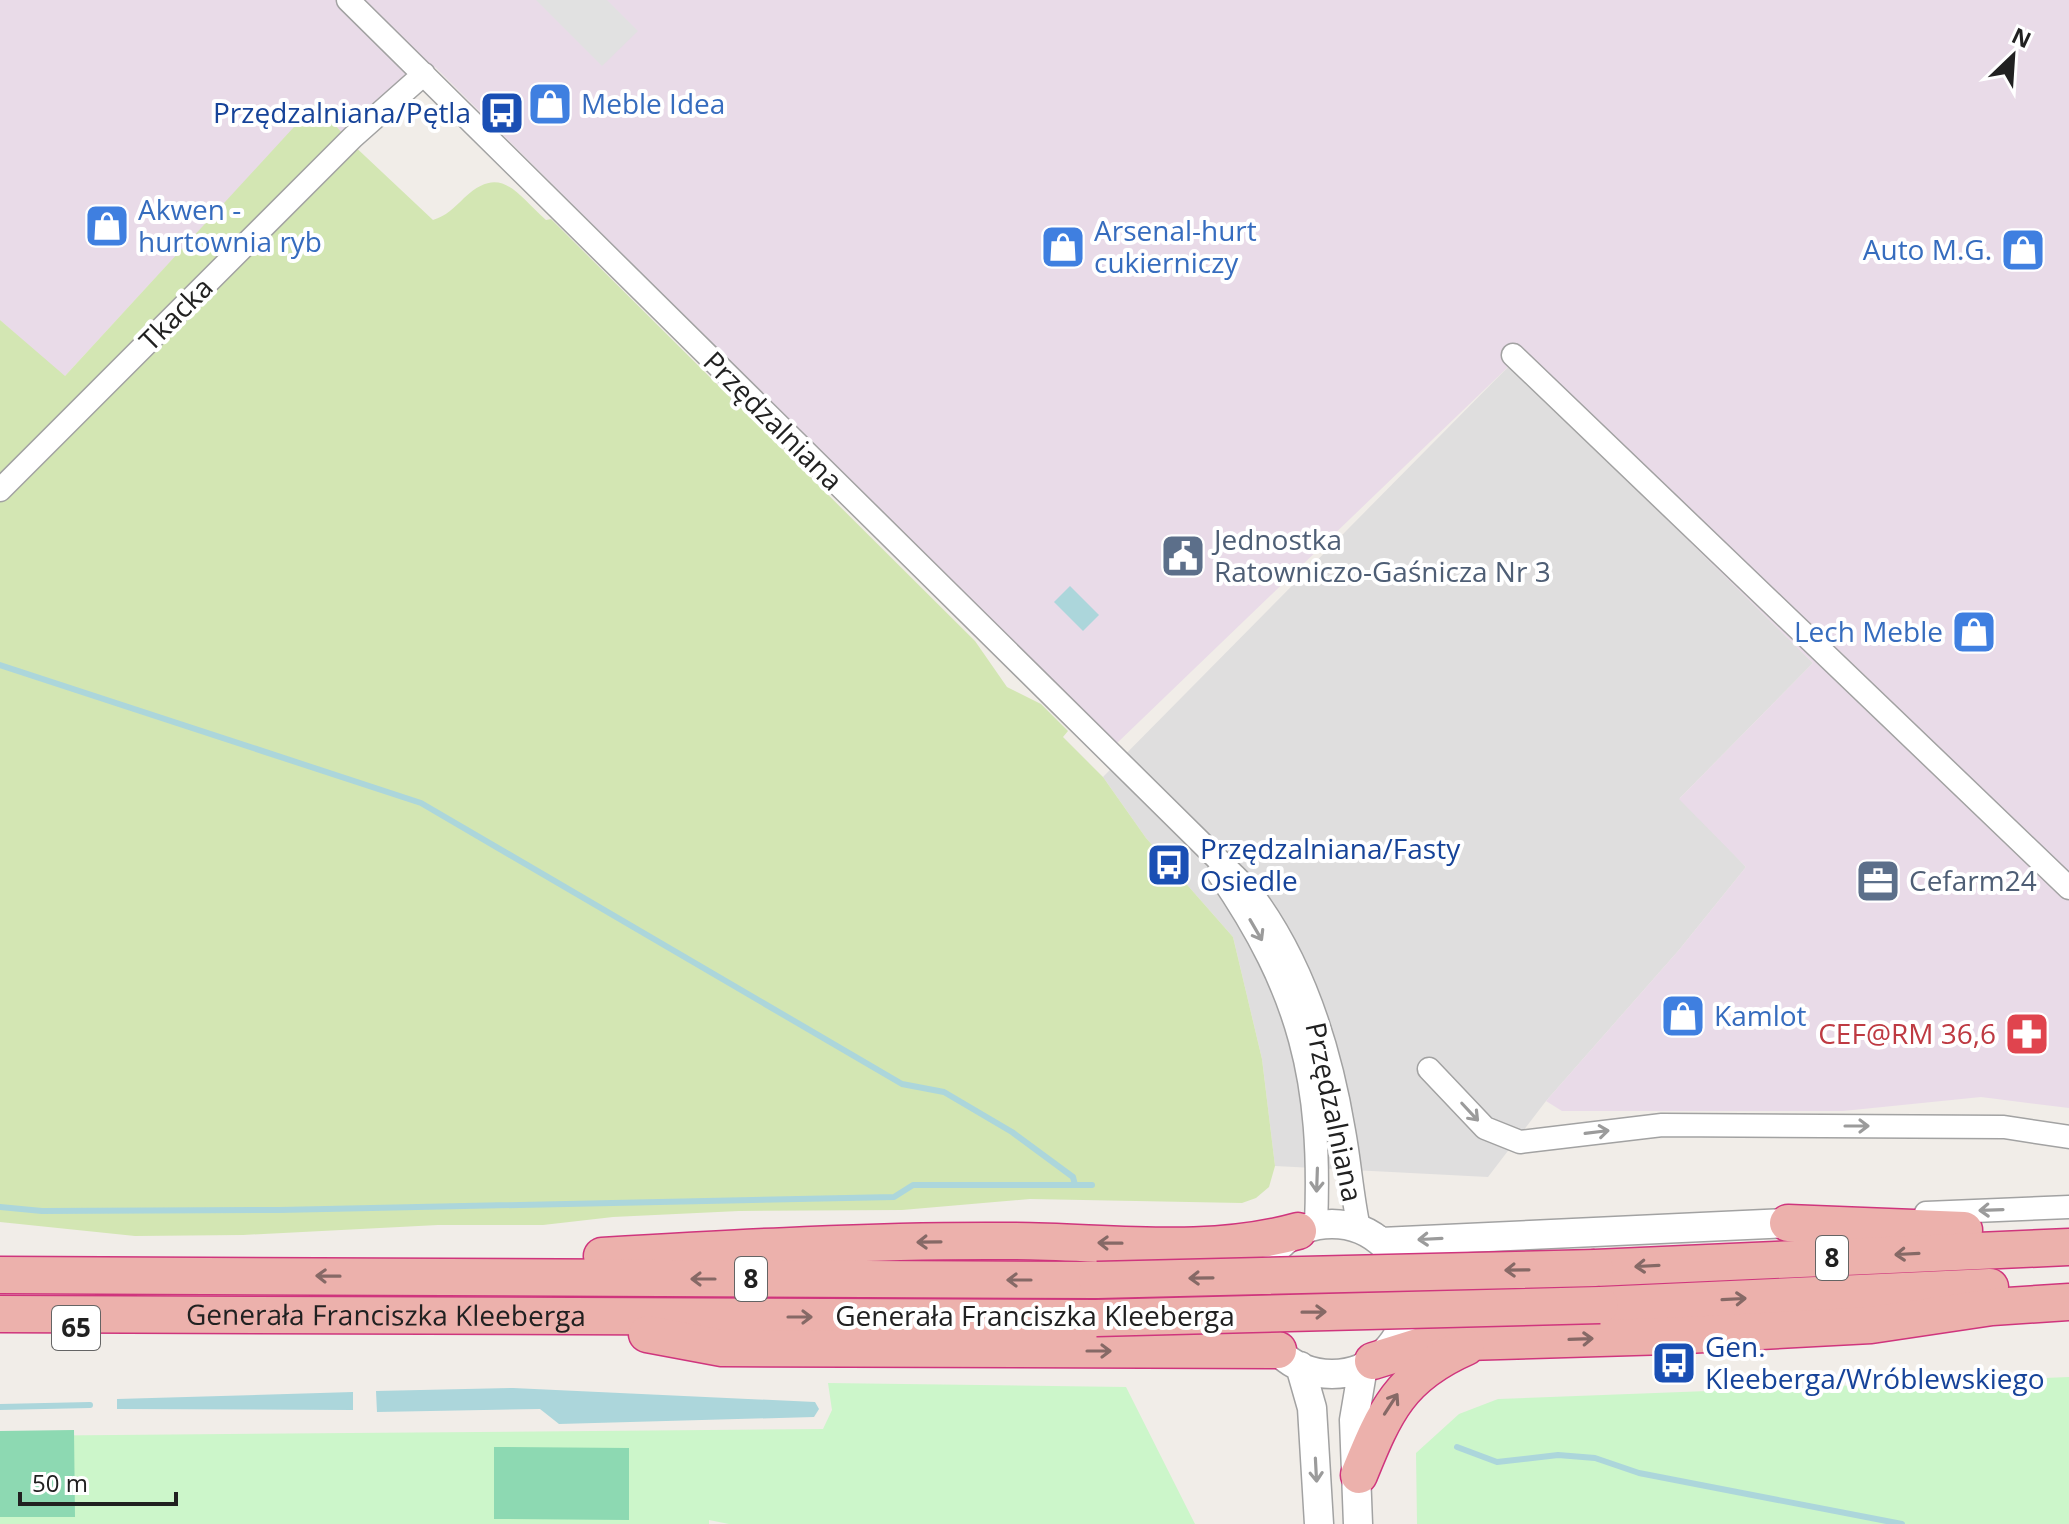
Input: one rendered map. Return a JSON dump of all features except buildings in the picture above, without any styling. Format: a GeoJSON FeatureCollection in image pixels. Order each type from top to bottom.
{"type":"FeatureCollection","features":[{"type":"Feature","properties":{"kind":"highway"},"geometry":{"type":"LineString","coordinates":[[1788,1223],[2069,1237]]}},
{"type":"Feature","properties":{"kind":"highway"},"geometry":{"type":"LineString","coordinates":[[406,1277],[495,1262],[722,1247],[1007,1241],[1225,1245],[1266,1240],[1307,1228]]}},
{"type":"Feature","properties":{"kind":"highway","name":"Generała Franciszka Kleeberga"},"geometry":{"type":"LineString","coordinates":[[0,1275],[1097,1280],[1595,1268],[2069,1247]]}},
{"type":"Feature","properties":{"kind":"highway","name":"65"},"geometry":{"type":"LineString","coordinates":[[0,1260],[101,1276]]}},
{"type":"Feature","properties":{"kind":"highway","name":"Generała Franciszka Kleeberga"},"geometry":{"type":"LineString","coordinates":[[0,1314],[1096,1318],[1600,1305],[2069,1283]]}},
{"type":"Feature","properties":{"kind":"highway"},"geometry":{"type":"LineString","coordinates":[[1368,1364],[1415,1345],[1871,1325],[1992,1307],[2069,1302]]}},
{"type":"Feature","properties":{"kind":"highway","name":"65"},"geometry":{"type":"LineString","coordinates":[[0,1335],[73,1328],[151,1314]]}},
{"type":"Feature","properties":{"kind":"highway"},"geometry":{"type":"LineString","coordinates":[[554,1317],[722,1348],[1289,1358]]}},
{"type":"Feature","properties":{"kind":"highway"},"geometry":{"type":"LineString","coordinates":[[1359,1475],[1378,1425],[1409,1381],[1437,1360],[1475,1343]]}},
{"type":"Feature","properties":{"kind":"street","name":"Przędzalniana"},"geometry":{"type":"LineString","coordinates":[[348,0],[1197,842],[1228,868],[1267,913],[1310,999],[1344,1131],[1349,1184],[1370,1235]]}},
{"type":"Feature","properties":{"kind":"street","name":"Tkacka"},"geometry":{"type":"LineString","coordinates":[[0,490],[353,137],[424,74]]}},
{"type":"Feature","properties":{"kind":"street"},"geometry":{"type":"LineString","coordinates":[[1513,355],[2069,888]]}},
{"type":"Feature","properties":{"kind":"street","name":"Przędzalniana"},"geometry":{"type":"LineString","coordinates":[[1197,842],[1253,923],[1281,979],[1293,1014],[1319,1144],[1307,1228]]}},
{"type":"Feature","properties":{"kind":"street"},"geometry":{"type":"LineString","coordinates":[[1429,1069],[1485,1128],[1520,1142],[1662,1125],[2004,1127],[2069,1137]]}},
{"type":"Feature","properties":{"kind":"street"},"geometry":{"type":"LineString","coordinates":[[1319,1524],[1312,1408],[1289,1358],[1266,1334],[1257,1296],[1269,1258],[1307,1228],[1338,1224],[1370,1235],[1788,1223],[2069,1207]]}},
{"type":"Feature","properties":{"kind":"street"},"geometry":{"type":"LineString","coordinates":[[1289,1358],[1338,1373],[1368,1364],[1399,1332],[1406,1304],[1403,1275],[1370,1235]]}},
{"type":"Feature","properties":{"kind":"street"},"geometry":{"type":"LineString","coordinates":[[1358,1524],[1359,1475],[1354,1420],[1368,1364]]}},
{"type":"Feature","properties":{"kind":"shaded area"},"geometry":{"type":"Polygon","coordinates":[[[0,0],[2069,0],[2069,1108],[1981,1097],[1843,1111],[1562,1111],[1546,1101],[1679,950],[1746,867],[1679,799],[1813,663],[1510,365],[1114,746],[435,67],[350,142],[316,104],[64,377],[0,320],[0,0]]]}},
{"type":"Feature","properties":{"kind":"shaded area"},"geometry":{"type":"Polygon","coordinates":[[[536,0],[607,0],[638,31],[602,66],[536,0]]]}},
{"type":"Feature","properties":{"kind":"shaded area"},"geometry":{"type":"Polygon","coordinates":[[[1510,365],[1813,663],[1680,798],[1746,867],[1679,950],[1546,1101],[1488,1177],[1275,1166],[1262,1059],[1233,937],[1146,838],[1103,777],[1510,365]]]}},
{"type":"Feature","properties":{"kind":"green space"},"geometry":{"type":"Polygon","coordinates":[[[316,103],[349,141],[433,220],[450,211],[477,188],[498,182],[517,192],[546,220],[551,219],[975,641],[1007,687],[1041,704],[1068,731],[1063,737],[1103,777],[1146,838],[1233,937],[1262,1059],[1275,1166],[1269,1187],[1256,1198],[1242,1203],[1030,1199],[902,1210],[739,1211],[613,1217],[543,1225],[438,1225],[243,1235],[135,1236],[0,1222],[0,320],[65,376],[316,103]]]}},
{"type":"Feature","properties":{"kind":"green space"},"geometry":{"type":"Polygon","coordinates":[[[2069,1377],[2069,1524],[1417,1524],[1416,1453],[1459,1414],[1498,1399],[2069,1377]]]}},
{"type":"Feature","properties":{"kind":"green space"},"geometry":{"type":"Polygon","coordinates":[[[828,1383],[1126,1387],[1195,1524],[729,1524],[709,1520],[709,1524],[0,1524],[0,1436],[823,1429],[832,1410],[828,1383]]]}},
{"type":"Feature","properties":{"kind":"green space"},"geometry":{"type":"Polygon","coordinates":[[[74,1430],[75,1517],[0,1517],[0,1431],[74,1430]]]}},
{"type":"Feature","properties":{"kind":"green space"},"geometry":{"type":"Polygon","coordinates":[[[494,1447],[629,1448],[629,1520],[494,1519],[494,1447]]]}},
{"type":"Feature","properties":{"kind":"water"},"geometry":{"type":"Polygon","coordinates":[[[1070,586],[1099,615],[1083,631],[1054,602],[1070,586]]]}},
{"type":"Feature","properties":{"kind":"water"},"geometry":{"type":"Polygon","coordinates":[[[513,1388],[815,1402],[819,1409],[814,1417],[559,1424],[540,1409],[377,1412],[376,1391],[513,1388]]]}},
{"type":"Feature","properties":{"kind":"water"},"geometry":{"type":"Polygon","coordinates":[[[353,1392],[353,1410],[117,1409],[117,1399],[353,1392]]]}},
{"type":"Feature","properties":{"kind":"waterway"},"geometry":{"type":"LineString","coordinates":[[0,665],[421,803],[902,1084],[944,1092],[1012,1132],[1073,1177],[1075,1185]]}},
{"type":"Feature","properties":{"kind":"waterway"},"geometry":{"type":"LineString","coordinates":[[0,1207],[42,1211],[279,1210],[894,1197],[913,1185],[1092,1185]]}},
{"type":"Feature","properties":{"kind":"waterway"},"geometry":{"type":"LineString","coordinates":[[0,1407],[90,1405]]}},
{"type":"Feature","properties":{"kind":"waterway"},"geometry":{"type":"LineString","coordinates":[[1457,1447],[1497,1462],[1558,1455],[1595,1458],[1639,1473],[1902,1524]]}},
{"type":"Feature","properties":{"kind":"place","name":"Meble Idea"},"geometry":{"type":"Point","coordinates":[550,104]}},
{"type":"Feature","properties":{"kind":"place","name":"Przędzalniana/Pętla"},"geometry":{"type":"Point","coordinates":[502,113]}},
{"type":"Feature","properties":{"kind":"place","name":"Akwen - hurtownia ryb"},"geometry":{"type":"Point","coordinates":[107,226]}},
{"type":"Feature","properties":{"kind":"place","name":"Arsenal-hurt cukierniczy"},"geometry":{"type":"Point","coordinates":[1063,247]}},
{"type":"Feature","properties":{"kind":"place","name":"Auto M.G."},"geometry":{"type":"Point","coordinates":[2023,250]}},
{"type":"Feature","properties":{"kind":"place","name":"Jednostka Ratowniczo-Gaśnicza Nr 3"},"geometry":{"type":"Point","coordinates":[1183,556]}},
{"type":"Feature","properties":{"kind":"place","name":"Lech Meble"},"geometry":{"type":"Point","coordinates":[1974,632]}},
{"type":"Feature","properties":{"kind":"place","name":"Przędzalniana/Fasty Osiedle"},"geometry":{"type":"Point","coordinates":[1169,865]}},
{"type":"Feature","properties":{"kind":"place","name":"Cefarm24"},"geometry":{"type":"Point","coordinates":[1878,881]}},
{"type":"Feature","properties":{"kind":"place","name":"Kamlot"},"geometry":{"type":"Point","coordinates":[1683,1016]}},
{"type":"Feature","properties":{"kind":"place","name":"CEF@RM 36,6"},"geometry":{"type":"Point","coordinates":[2027,1034]}},
{"type":"Feature","properties":{"kind":"place","name":"Gen. Kleeberga/Wróblewskiego"},"geometry":{"type":"Point","coordinates":[1674,1363]}}]}
